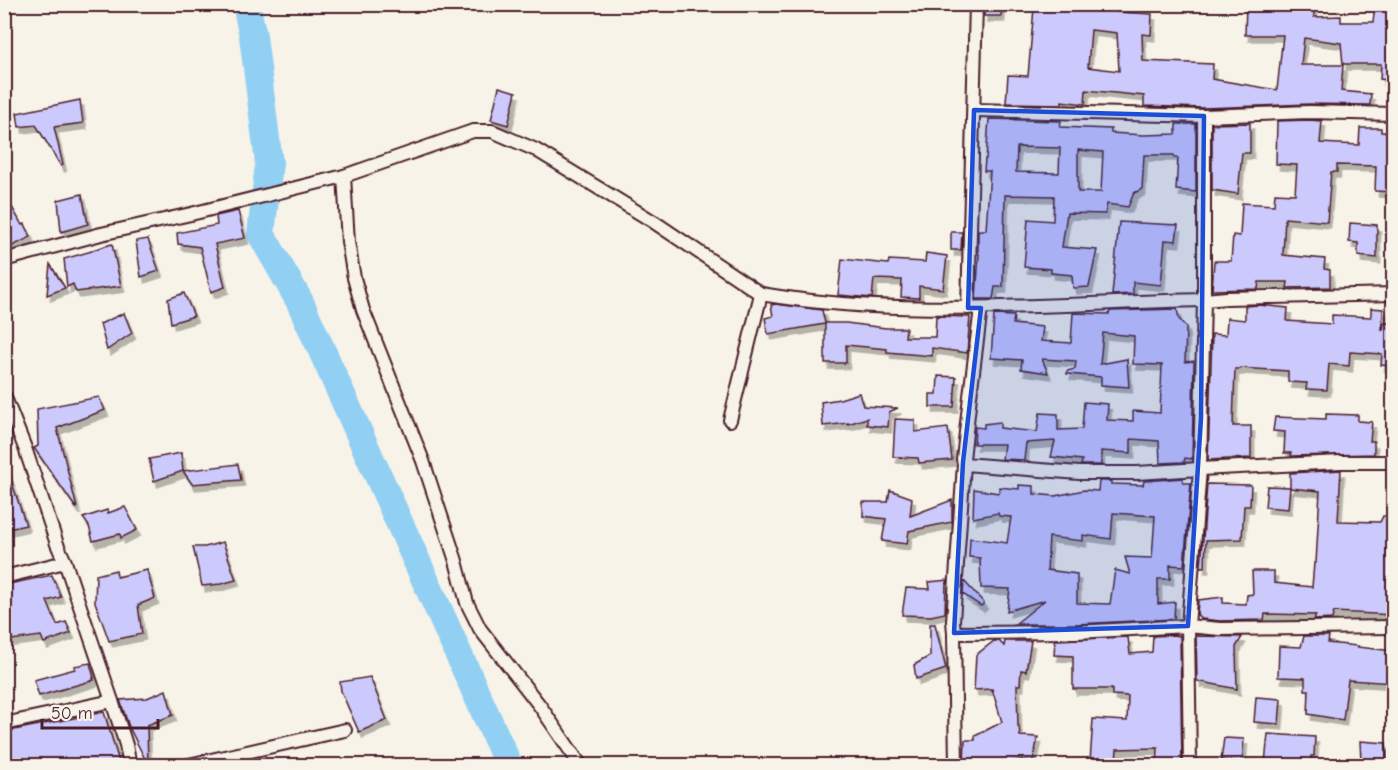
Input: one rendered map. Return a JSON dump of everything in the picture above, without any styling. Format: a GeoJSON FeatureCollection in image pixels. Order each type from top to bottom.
{"type":"FeatureCollection","features":[{"type":"Feature","properties":{"kind":"street"},"geometry":{"type":"LineString","coordinates":[[968,308],[976,4]]}},
{"type":"Feature","properties":{"kind":"street"},"geometry":{"type":"LineString","coordinates":[[974,110],[1204,116],[1310,112],[1394,114]]}},
{"type":"Feature","properties":{"kind":"street"},"geometry":{"type":"LineString","coordinates":[[1190,765],[1188,626],[1200,469],[1204,300],[1204,116]]}},
{"type":"Feature","properties":{"kind":"street"},"geometry":{"type":"LineString","coordinates":[[5,260],[101,234],[344,176],[473,131],[492,131],[536,150],[654,222],[761,294],[778,298],[865,306],[981,308],[1394,294]]}},
{"type":"Feature","properties":{"kind":"street"},"geometry":{"type":"LineString","coordinates":[[344,176],[348,242],[354,278],[363,310],[423,461],[456,561],[467,603],[480,629],[540,706],[581,765]]}},
{"type":"Feature","properties":{"kind":"street"},"geometry":{"type":"LineString","coordinates":[[730,420],[761,294]]}},
{"type":"Feature","properties":{"kind":"street"},"geometry":{"type":"LineString","coordinates":[[956,765],[953,621],[963,459],[981,308]]}},
{"type":"Feature","properties":{"kind":"street"},"geometry":{"type":"LineString","coordinates":[[4,395],[10,427],[65,562],[112,701],[130,765]]}},
{"type":"Feature","properties":{"kind":"street"},"geometry":{"type":"LineString","coordinates":[[964,464],[1079,472],[1137,472],[1341,462],[1394,462]]}},
{"type":"Feature","properties":{"kind":"street"},"geometry":{"type":"LineString","coordinates":[[4,577],[65,562]]}},
{"type":"Feature","properties":{"kind":"street"},"geometry":{"type":"LineString","coordinates":[[954,633],[1076,632],[1115,628],[1188,626],[1220,629],[1394,627]]}},
{"type":"Feature","properties":{"kind":"street"},"geometry":{"type":"LineString","coordinates":[[4,724],[112,701]]}},
{"type":"Feature","properties":{"kind":"street"},"geometry":{"type":"LineString","coordinates":[[184,765],[345,730]]}},
{"type":"Feature","properties":{"kind":"highlighted area"},"geometry":{"type":"Polygon","coordinates":[[[974,110],[1204,116],[1201,418],[1188,626],[954,633],[963,462],[981,308],[968,308],[974,110]]]}},
{"type":"Feature","properties":{"kind":"building"},"geometry":{"type":"Polygon","coordinates":[[[984,4],[1002,4],[1001,16],[984,16],[984,4]]]}},
{"type":"Feature","properties":{"kind":"building"},"geometry":{"type":"Polygon","coordinates":[[[1064,4],[1118,4],[1117,12],[1152,14],[1151,35],[1142,34],[1143,61],[1213,64],[1212,79],[1277,90],[1283,35],[1245,35],[1246,4],[1314,4],[1314,17],[1341,16],[1341,22],[1373,22],[1375,4],[1394,4],[1394,81],[1380,79],[1381,64],[1343,64],[1341,43],[1304,38],[1301,65],[1343,65],[1341,91],[1371,94],[1370,105],[1309,104],[1204,108],[1144,106],[1144,96],[1086,90],[1085,104],[1062,101],[1062,104],[1006,103],[1008,75],[1028,76],[1034,8],[1064,9],[1064,4]],[[1091,30],[1088,67],[1119,71],[1117,33],[1091,30]]]}},
{"type":"Feature","properties":{"kind":"building"},"geometry":{"type":"Polygon","coordinates":[[[499,87],[516,92],[508,125],[491,120],[499,87]]]}},
{"type":"Feature","properties":{"kind":"building"},"geometry":{"type":"Polygon","coordinates":[[[80,100],[83,123],[54,127],[63,165],[61,166],[36,125],[19,127],[17,113],[80,100]]]}},
{"type":"Feature","properties":{"kind":"building"},"geometry":{"type":"Polygon","coordinates":[[[989,119],[1061,121],[1060,127],[1111,129],[1111,133],[1144,135],[1176,134],[1176,124],[1196,124],[1196,192],[1176,190],[1178,158],[1174,158],[1174,155],[1144,155],[1142,189],[1134,193],[1128,207],[1107,204],[1105,214],[1067,213],[1062,247],[1097,250],[1089,287],[1073,288],[1072,275],[1051,273],[1051,269],[1024,267],[1028,219],[1053,221],[1054,196],[1005,195],[1003,287],[995,287],[993,299],[976,299],[978,233],[979,230],[986,230],[990,171],[984,171],[989,119]],[[1017,147],[1016,172],[1059,173],[1060,148],[1017,147]],[[1078,150],[1078,192],[1101,192],[1103,152],[1078,150]]]}},
{"type":"Feature","properties":{"kind":"building"},"geometry":{"type":"Polygon","coordinates":[[[1277,121],[1322,121],[1320,143],[1359,145],[1360,128],[1381,128],[1381,132],[1394,132],[1394,192],[1375,191],[1376,166],[1337,165],[1337,172],[1331,172],[1327,222],[1285,218],[1283,255],[1325,259],[1324,269],[1330,270],[1330,287],[1287,288],[1288,282],[1259,282],[1258,289],[1212,290],[1214,261],[1231,261],[1233,235],[1240,236],[1242,203],[1274,205],[1275,193],[1295,194],[1297,165],[1276,164],[1277,121]]]}},
{"type":"Feature","properties":{"kind":"building"},"geometry":{"type":"Polygon","coordinates":[[[1250,123],[1250,153],[1242,153],[1238,194],[1212,190],[1212,124],[1250,123]]]}},
{"type":"Feature","properties":{"kind":"building"},"geometry":{"type":"Polygon","coordinates":[[[4,193],[31,237],[4,250],[4,193]]]}},
{"type":"Feature","properties":{"kind":"building"},"geometry":{"type":"Polygon","coordinates":[[[82,194],[88,224],[61,232],[58,200],[82,194]]]}},
{"type":"Feature","properties":{"kind":"building"},"geometry":{"type":"Polygon","coordinates":[[[238,211],[245,238],[215,244],[225,287],[211,292],[200,247],[178,244],[177,233],[217,225],[216,216],[238,211]]]}},
{"type":"Feature","properties":{"kind":"building"},"geometry":{"type":"Polygon","coordinates":[[[1119,222],[1178,225],[1176,241],[1165,240],[1161,285],[1133,282],[1133,294],[1112,295],[1119,222]]]}},
{"type":"Feature","properties":{"kind":"building"},"geometry":{"type":"Polygon","coordinates":[[[1350,223],[1377,225],[1377,258],[1358,256],[1358,243],[1349,242],[1350,223]]]}},
{"type":"Feature","properties":{"kind":"building"},"geometry":{"type":"Polygon","coordinates":[[[951,232],[962,232],[961,250],[951,250],[951,232]]]}},
{"type":"Feature","properties":{"kind":"building"},"geometry":{"type":"Polygon","coordinates":[[[148,239],[159,271],[141,277],[136,241],[148,239]]]}},
{"type":"Feature","properties":{"kind":"building"},"geometry":{"type":"Polygon","coordinates":[[[112,244],[121,286],[76,292],[73,284],[67,287],[64,259],[112,244]]]}},
{"type":"Feature","properties":{"kind":"building"},"geometry":{"type":"Polygon","coordinates":[[[926,253],[947,256],[943,289],[919,286],[919,298],[901,297],[902,280],[874,279],[872,298],[838,295],[842,259],[888,264],[889,260],[925,262],[926,253]]]}},
{"type":"Feature","properties":{"kind":"building"},"geometry":{"type":"Polygon","coordinates":[[[50,264],[65,288],[47,295],[50,264]]]}},
{"type":"Feature","properties":{"kind":"building"},"geometry":{"type":"Polygon","coordinates":[[[184,293],[194,316],[171,323],[168,299],[184,293]]]}},
{"type":"Feature","properties":{"kind":"building"},"geometry":{"type":"Polygon","coordinates":[[[771,305],[822,310],[825,323],[906,328],[905,337],[935,337],[936,316],[970,317],[967,353],[932,348],[932,356],[846,345],[846,363],[825,363],[825,324],[768,334],[765,318],[773,316],[771,305]]]}},
{"type":"Feature","properties":{"kind":"building"},"geometry":{"type":"Polygon","coordinates":[[[1245,306],[1288,308],[1287,321],[1332,324],[1332,315],[1371,317],[1371,308],[1383,309],[1382,330],[1384,323],[1394,323],[1394,366],[1381,365],[1382,354],[1350,352],[1349,366],[1329,364],[1327,390],[1306,389],[1307,383],[1288,382],[1288,371],[1235,369],[1233,426],[1251,426],[1251,458],[1208,460],[1212,334],[1226,335],[1227,318],[1245,320],[1245,306]]]}},
{"type":"Feature","properties":{"kind":"building"},"geometry":{"type":"Polygon","coordinates":[[[1177,309],[1179,319],[1186,327],[1185,362],[1194,361],[1192,459],[1185,458],[1184,462],[1160,463],[1159,441],[1131,439],[1131,453],[1101,451],[1101,465],[1081,465],[1082,460],[1051,457],[1055,441],[1026,443],[1024,460],[1002,459],[1004,444],[974,444],[975,427],[984,428],[984,424],[1000,422],[1000,428],[1037,432],[1040,413],[1058,414],[1058,430],[1082,429],[1084,402],[1108,404],[1107,420],[1133,421],[1133,411],[1160,413],[1162,365],[1133,364],[1134,336],[1103,333],[1100,364],[1127,359],[1129,387],[1101,385],[1101,377],[1067,374],[1067,371],[1075,369],[1076,361],[1042,359],[1048,373],[1021,369],[1022,360],[991,358],[994,315],[1014,316],[1013,324],[1043,327],[1041,341],[1071,343],[1073,313],[1109,314],[1110,311],[1177,309]]]}},
{"type":"Feature","properties":{"kind":"building"},"geometry":{"type":"Polygon","coordinates":[[[124,313],[132,333],[107,350],[100,324],[124,313]]]}},
{"type":"Feature","properties":{"kind":"building"},"geometry":{"type":"Polygon","coordinates":[[[938,376],[956,377],[954,407],[930,407],[930,394],[937,394],[938,376]]]}},
{"type":"Feature","properties":{"kind":"building"},"geometry":{"type":"Polygon","coordinates":[[[859,393],[863,406],[898,408],[889,412],[888,427],[867,425],[867,418],[848,424],[823,426],[821,402],[859,393]]]}},
{"type":"Feature","properties":{"kind":"building"},"geometry":{"type":"Polygon","coordinates":[[[99,397],[105,410],[57,428],[76,508],[34,448],[38,446],[37,409],[99,397]]]}},
{"type":"Feature","properties":{"kind":"building"},"geometry":{"type":"Polygon","coordinates":[[[1326,414],[1358,415],[1358,421],[1372,422],[1370,441],[1374,441],[1374,454],[1291,456],[1291,453],[1284,453],[1285,432],[1273,431],[1275,417],[1326,419],[1326,414]]]}},
{"type":"Feature","properties":{"kind":"building"},"geometry":{"type":"Polygon","coordinates":[[[895,419],[915,420],[915,432],[948,428],[952,460],[919,463],[918,458],[893,457],[895,419]]]}},
{"type":"Feature","properties":{"kind":"building"},"geometry":{"type":"Polygon","coordinates":[[[181,453],[183,471],[154,481],[149,459],[181,453]]]}},
{"type":"Feature","properties":{"kind":"building"},"geometry":{"type":"Polygon","coordinates":[[[238,464],[241,480],[192,484],[183,471],[238,464]]]}},
{"type":"Feature","properties":{"kind":"building"},"geometry":{"type":"Polygon","coordinates":[[[7,468],[26,525],[4,530],[4,469],[7,468]]]}},
{"type":"Feature","properties":{"kind":"building"},"geometry":{"type":"Polygon","coordinates":[[[1341,470],[1338,521],[1380,522],[1383,516],[1394,516],[1394,615],[1334,612],[1332,619],[1314,620],[1316,615],[1265,614],[1264,620],[1220,621],[1202,619],[1197,615],[1198,600],[1223,597],[1223,603],[1246,604],[1247,595],[1253,594],[1252,571],[1274,571],[1274,583],[1312,587],[1314,563],[1316,563],[1320,491],[1290,488],[1290,473],[1341,470]]]}},
{"type":"Feature","properties":{"kind":"building"},"geometry":{"type":"Polygon","coordinates":[[[1183,478],[1183,483],[1191,483],[1184,566],[1170,565],[1170,579],[1158,579],[1158,604],[1175,602],[1174,619],[1076,624],[1015,624],[1045,600],[1007,611],[1010,589],[981,588],[980,558],[969,557],[970,538],[1007,543],[1011,517],[999,516],[998,513],[973,518],[974,489],[999,493],[999,487],[1019,489],[1019,485],[1034,486],[1034,494],[1055,496],[1084,490],[1098,491],[1099,481],[1111,481],[1111,484],[1143,485],[1144,481],[1183,478]],[[1113,513],[1111,539],[1083,535],[1083,541],[1049,537],[1047,570],[1077,574],[1077,603],[1110,604],[1115,570],[1130,574],[1125,557],[1152,558],[1155,516],[1113,513]]]}},
{"type":"Feature","properties":{"kind":"building"},"geometry":{"type":"Polygon","coordinates":[[[1207,484],[1251,485],[1250,506],[1244,506],[1242,539],[1206,540],[1205,567],[1201,567],[1207,484]]]}},
{"type":"Feature","properties":{"kind":"building"},"geometry":{"type":"Polygon","coordinates":[[[1267,486],[1290,487],[1288,509],[1265,507],[1267,486]]]}},
{"type":"Feature","properties":{"kind":"building"},"geometry":{"type":"Polygon","coordinates":[[[890,490],[912,498],[910,516],[952,500],[952,522],[909,531],[907,544],[882,541],[886,519],[863,516],[863,502],[888,502],[890,490]]]}},
{"type":"Feature","properties":{"kind":"building"},"geometry":{"type":"Polygon","coordinates":[[[125,507],[137,530],[121,538],[120,534],[93,541],[89,526],[83,518],[125,507]]]}},
{"type":"Feature","properties":{"kind":"building"},"geometry":{"type":"Polygon","coordinates":[[[223,542],[236,580],[202,586],[193,547],[205,547],[223,542]]]}},
{"type":"Feature","properties":{"kind":"building"},"geometry":{"type":"Polygon","coordinates":[[[116,570],[117,577],[147,570],[155,598],[138,605],[142,634],[109,641],[95,602],[96,575],[116,570]]]}},
{"type":"Feature","properties":{"kind":"building"},"geometry":{"type":"Polygon","coordinates":[[[52,575],[61,597],[47,601],[57,625],[66,622],[71,633],[44,643],[41,636],[4,641],[4,585],[52,575]]]}},
{"type":"Feature","properties":{"kind":"building"},"geometry":{"type":"Polygon","coordinates":[[[948,580],[945,613],[931,616],[902,615],[906,588],[930,589],[929,582],[948,580]]]}},
{"type":"Feature","properties":{"kind":"building"},"geometry":{"type":"Polygon","coordinates":[[[964,581],[984,603],[981,606],[963,594],[964,581]]]}},
{"type":"Feature","properties":{"kind":"building"},"geometry":{"type":"Polygon","coordinates":[[[930,624],[935,624],[946,669],[916,679],[914,665],[930,656],[930,624]]]}},
{"type":"Feature","properties":{"kind":"building"},"geometry":{"type":"Polygon","coordinates":[[[1153,636],[1180,636],[1182,765],[1157,765],[1158,748],[1117,749],[1116,763],[1090,762],[1093,719],[1127,721],[1128,696],[1112,695],[1112,689],[1073,689],[1073,656],[1054,655],[1055,640],[1128,637],[1130,654],[1152,652],[1153,636]]]}},
{"type":"Feature","properties":{"kind":"building"},"geometry":{"type":"Polygon","coordinates":[[[1196,636],[1242,637],[1236,647],[1237,689],[1197,681],[1196,636]]]}},
{"type":"Feature","properties":{"kind":"building"},"geometry":{"type":"Polygon","coordinates":[[[1304,636],[1329,636],[1328,643],[1394,651],[1394,683],[1348,680],[1343,720],[1308,714],[1309,690],[1305,690],[1305,678],[1278,677],[1279,646],[1301,647],[1304,636]]]}},
{"type":"Feature","properties":{"kind":"building"},"geometry":{"type":"Polygon","coordinates":[[[994,641],[999,641],[1004,646],[1005,641],[1031,641],[1026,671],[1021,670],[1020,685],[1017,685],[1020,736],[1038,737],[1033,761],[964,765],[965,740],[975,740],[975,736],[1002,722],[992,689],[974,690],[976,655],[994,641]]]}},
{"type":"Feature","properties":{"kind":"building"},"geometry":{"type":"Polygon","coordinates":[[[90,663],[94,680],[39,696],[34,680],[90,663]]]}},
{"type":"Feature","properties":{"kind":"building"},"geometry":{"type":"Polygon","coordinates":[[[370,677],[387,720],[359,732],[341,691],[340,682],[370,677]]]}},
{"type":"Feature","properties":{"kind":"building"},"geometry":{"type":"Polygon","coordinates":[[[166,690],[173,715],[147,725],[148,765],[129,727],[120,700],[147,698],[166,690]]]}},
{"type":"Feature","properties":{"kind":"building"},"geometry":{"type":"Polygon","coordinates":[[[1256,697],[1281,699],[1279,724],[1254,722],[1256,697]]]}},
{"type":"Feature","properties":{"kind":"building"},"geometry":{"type":"Polygon","coordinates":[[[104,712],[120,765],[4,765],[4,732],[104,712]]]}},
{"type":"Feature","properties":{"kind":"building"},"geometry":{"type":"Polygon","coordinates":[[[1268,734],[1315,737],[1311,765],[1265,763],[1268,734]]]}},
{"type":"Feature","properties":{"kind":"building"},"geometry":{"type":"Polygon","coordinates":[[[1224,738],[1244,739],[1242,762],[1221,760],[1224,738]]]}},
{"type":"Feature","properties":{"kind":"building"},"geometry":{"type":"Polygon","coordinates":[[[1360,741],[1386,743],[1387,760],[1361,761],[1360,741]]]}},
{"type":"Feature","properties":{"kind":"waterway"},"geometry":{"type":"LineString","coordinates":[[246,4],[253,36],[269,163],[261,234],[300,302],[509,766]]}}]}
